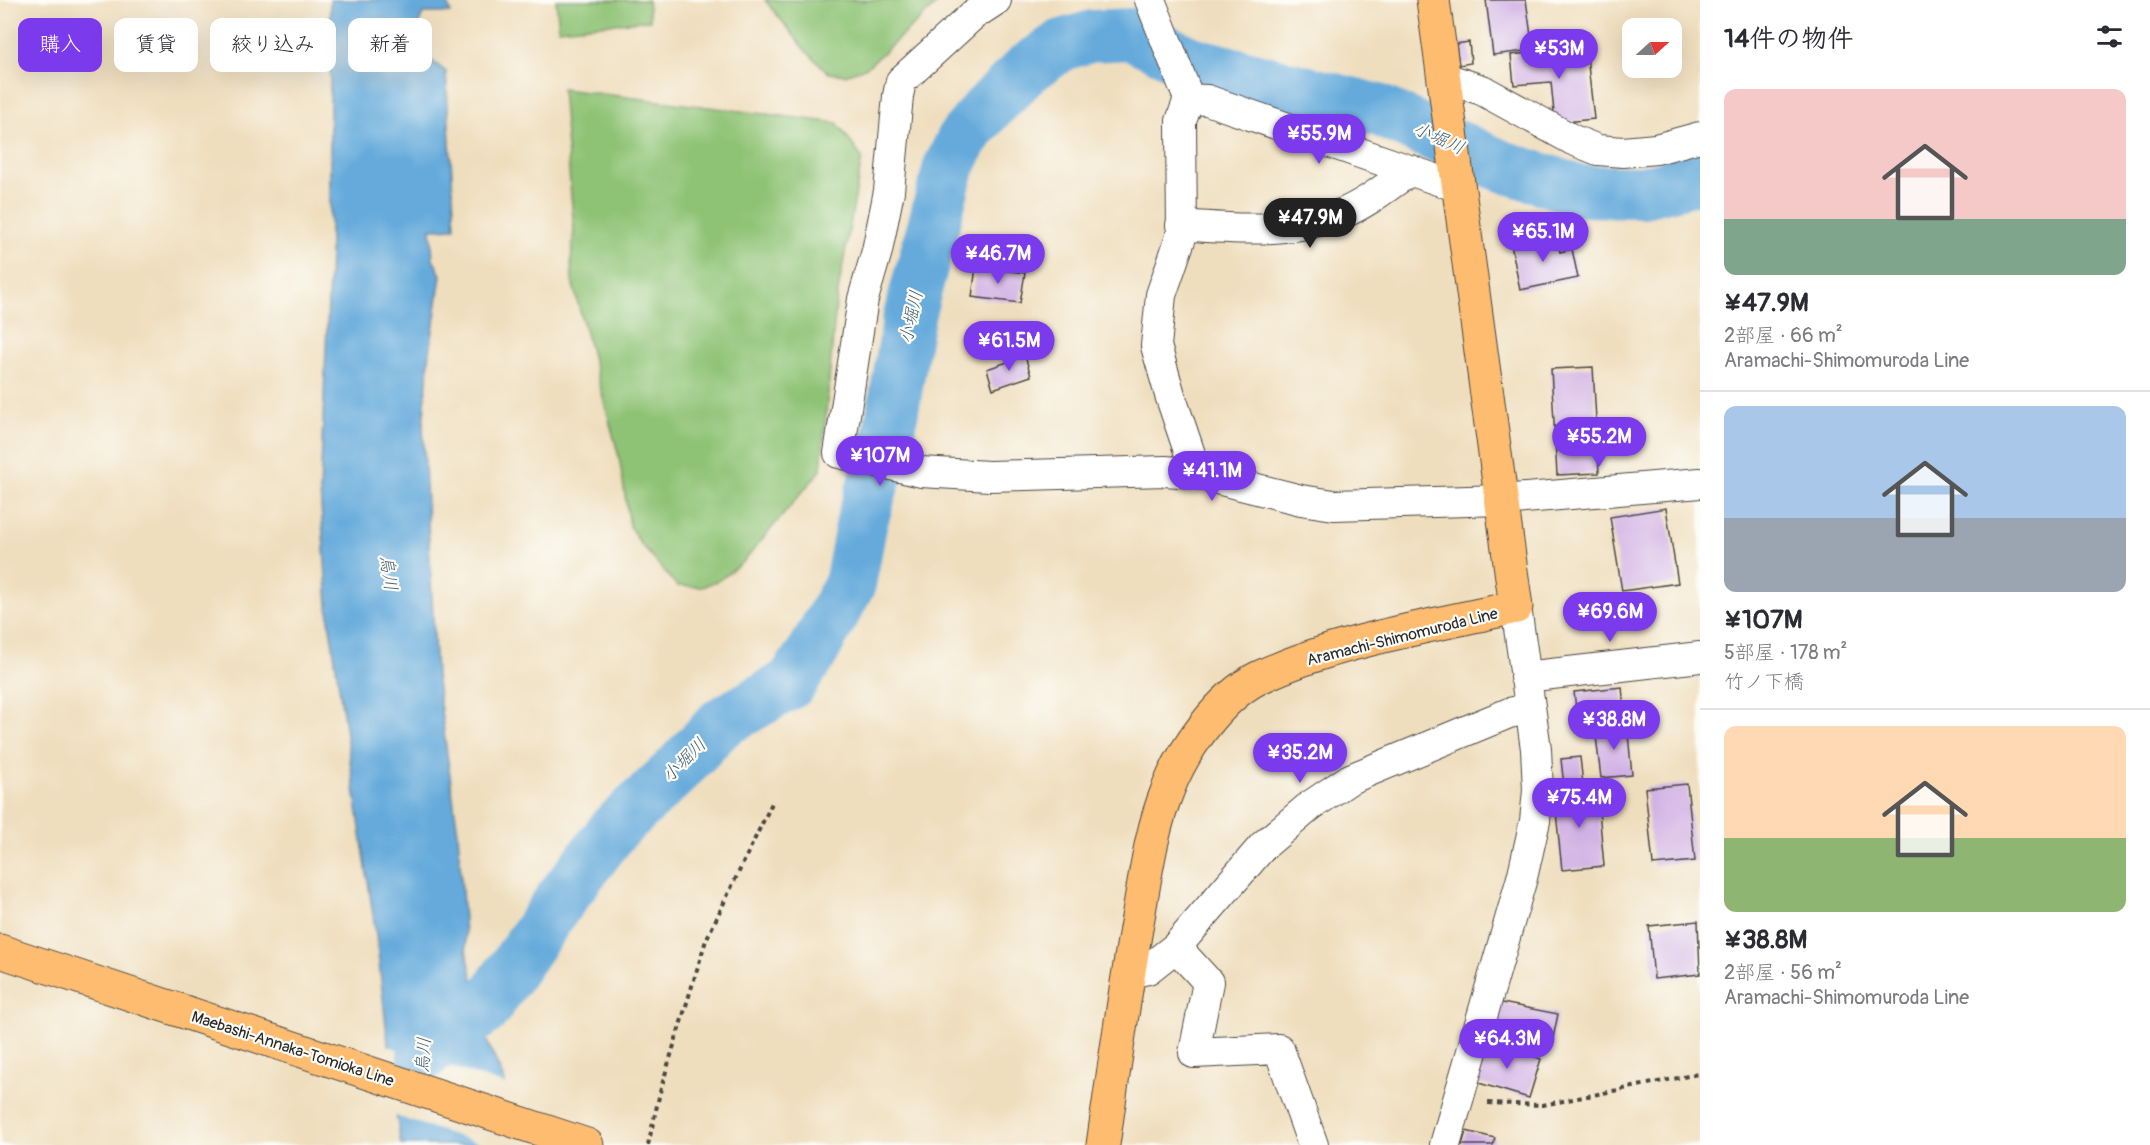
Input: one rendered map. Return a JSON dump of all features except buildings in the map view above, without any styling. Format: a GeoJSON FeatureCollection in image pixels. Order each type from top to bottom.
{"type":"FeatureCollection","features":[{"type":"Feature","properties":{"kind":"main road","name":"Aramachi-Shimomuroda Line"},"geometry":{"type":"LineString","coordinates":[[1103,1145],[1128,972],[1152,840],[1168,788],[1192,742],[1221,706],[1256,679],[1305,659],[1366,641],[1516,607],[1433,0]]}},
{"type":"Feature","properties":{"kind":"main road","name":"Maebashi-Annaka-Tomioka Line"},"geometry":{"type":"LineString","coordinates":[[0,951],[587,1145]]}},
{"type":"Feature","properties":{"kind":"street"},"geometry":{"type":"LineString","coordinates":[[996,0],[973,15],[901,81],[889,191],[877,251],[863,299],[838,453],[921,472],[989,476],[1165,471],[1193,473],[1301,500],[1334,505],[1502,500],[1700,483]]}},
{"type":"Feature","properties":{"kind":"street"},"geometry":{"type":"LineString","coordinates":[[1151,2],[1187,94],[1181,121],[1182,234],[1161,295],[1156,346],[1191,457],[1193,473]]}},
{"type":"Feature","properties":{"kind":"street"},"geometry":{"type":"LineString","coordinates":[[1446,87],[1482,90],[1573,140],[1598,150],[1623,152],[1656,149],[1700,137]]}},
{"type":"Feature","properties":{"kind":"street"},"geometry":{"type":"LineString","coordinates":[[1187,94],[1411,170],[1457,178]]}},
{"type":"Feature","properties":{"kind":"street"},"geometry":{"type":"LineString","coordinates":[[1181,225],[1256,230],[1304,226],[1342,214],[1411,170]]}},
{"type":"Feature","properties":{"kind":"street"},"geometry":{"type":"LineString","coordinates":[[1445,1145],[1522,878],[1535,821],[1538,790],[1536,759],[1516,607]]}},
{"type":"Feature","properties":{"kind":"street"},"geometry":{"type":"LineString","coordinates":[[1525,677],[1700,657]]}},
{"type":"Feature","properties":{"kind":"street"},"geometry":{"type":"LineString","coordinates":[[1128,972],[1148,969],[1176,947],[1263,846],[1310,806],[1350,779],[1509,713],[1529,709]]}},
{"type":"Feature","properties":{"kind":"street"},"geometry":{"type":"LineString","coordinates":[[1176,947],[1208,982],[1194,1053],[1280,1049],[1313,1145]]}},
{"type":"Feature","properties":{"kind":"path"},"geometry":{"type":"LineString","coordinates":[[648,1145],[661,1088],[706,940],[773,801]]}},
{"type":"Feature","properties":{"kind":"path"},"geometry":{"type":"LineString","coordinates":[[1458,1101],[1543,1105],[1698,1074]]}},
{"type":"Feature","properties":{"kind":"green space"},"geometry":{"type":"Polygon","coordinates":[[[556,0],[648,0],[650,20],[559,29],[556,0]]]}},
{"type":"Feature","properties":{"kind":"green space"},"geometry":{"type":"Polygon","coordinates":[[[765,0],[941,0],[867,67],[845,75],[829,73],[807,52],[765,0]]]}},
{"type":"Feature","properties":{"kind":"green space"},"geometry":{"type":"Polygon","coordinates":[[[562,89],[837,123],[862,158],[836,303],[821,470],[743,562],[719,580],[702,587],[677,586],[640,543],[630,527],[619,457],[572,281],[571,260],[574,230],[562,89]]]}},
{"type":"Feature","properties":{"kind":"water","name":"烏川"},"geometry":{"type":"Polygon","coordinates":[[[330,0],[446,0],[451,13],[423,13],[421,18],[348,18],[348,72],[432,72],[432,61],[446,72],[455,228],[431,229],[433,259],[441,275],[429,359],[423,427],[436,675],[458,833],[466,949],[487,1041],[505,1082],[510,1145],[401,1145],[376,935],[329,620],[320,491],[330,254],[330,72],[336,72],[336,18],[330,18],[330,0]]]}},
{"type":"Feature","properties":{"kind":"pier"},"geometry":{"type":"Polygon","coordinates":[[[385,1045],[509,1086],[513,1145],[485,1145],[393,1115],[385,1045]]]}},
{"type":"Feature","properties":{"kind":"waterway","name":"小堀川"},"geometry":{"type":"LineString","coordinates":[[423,1055],[484,1010],[562,897],[614,829],[674,773],[721,723],[791,683],[812,653],[850,584],[862,521],[889,433],[909,316],[949,167],[963,138],[986,110],[1027,69],[1062,45],[1093,36],[1131,34],[1190,62],[1378,110],[1499,165],[1580,191],[1643,192],[1700,178]]}}]}
